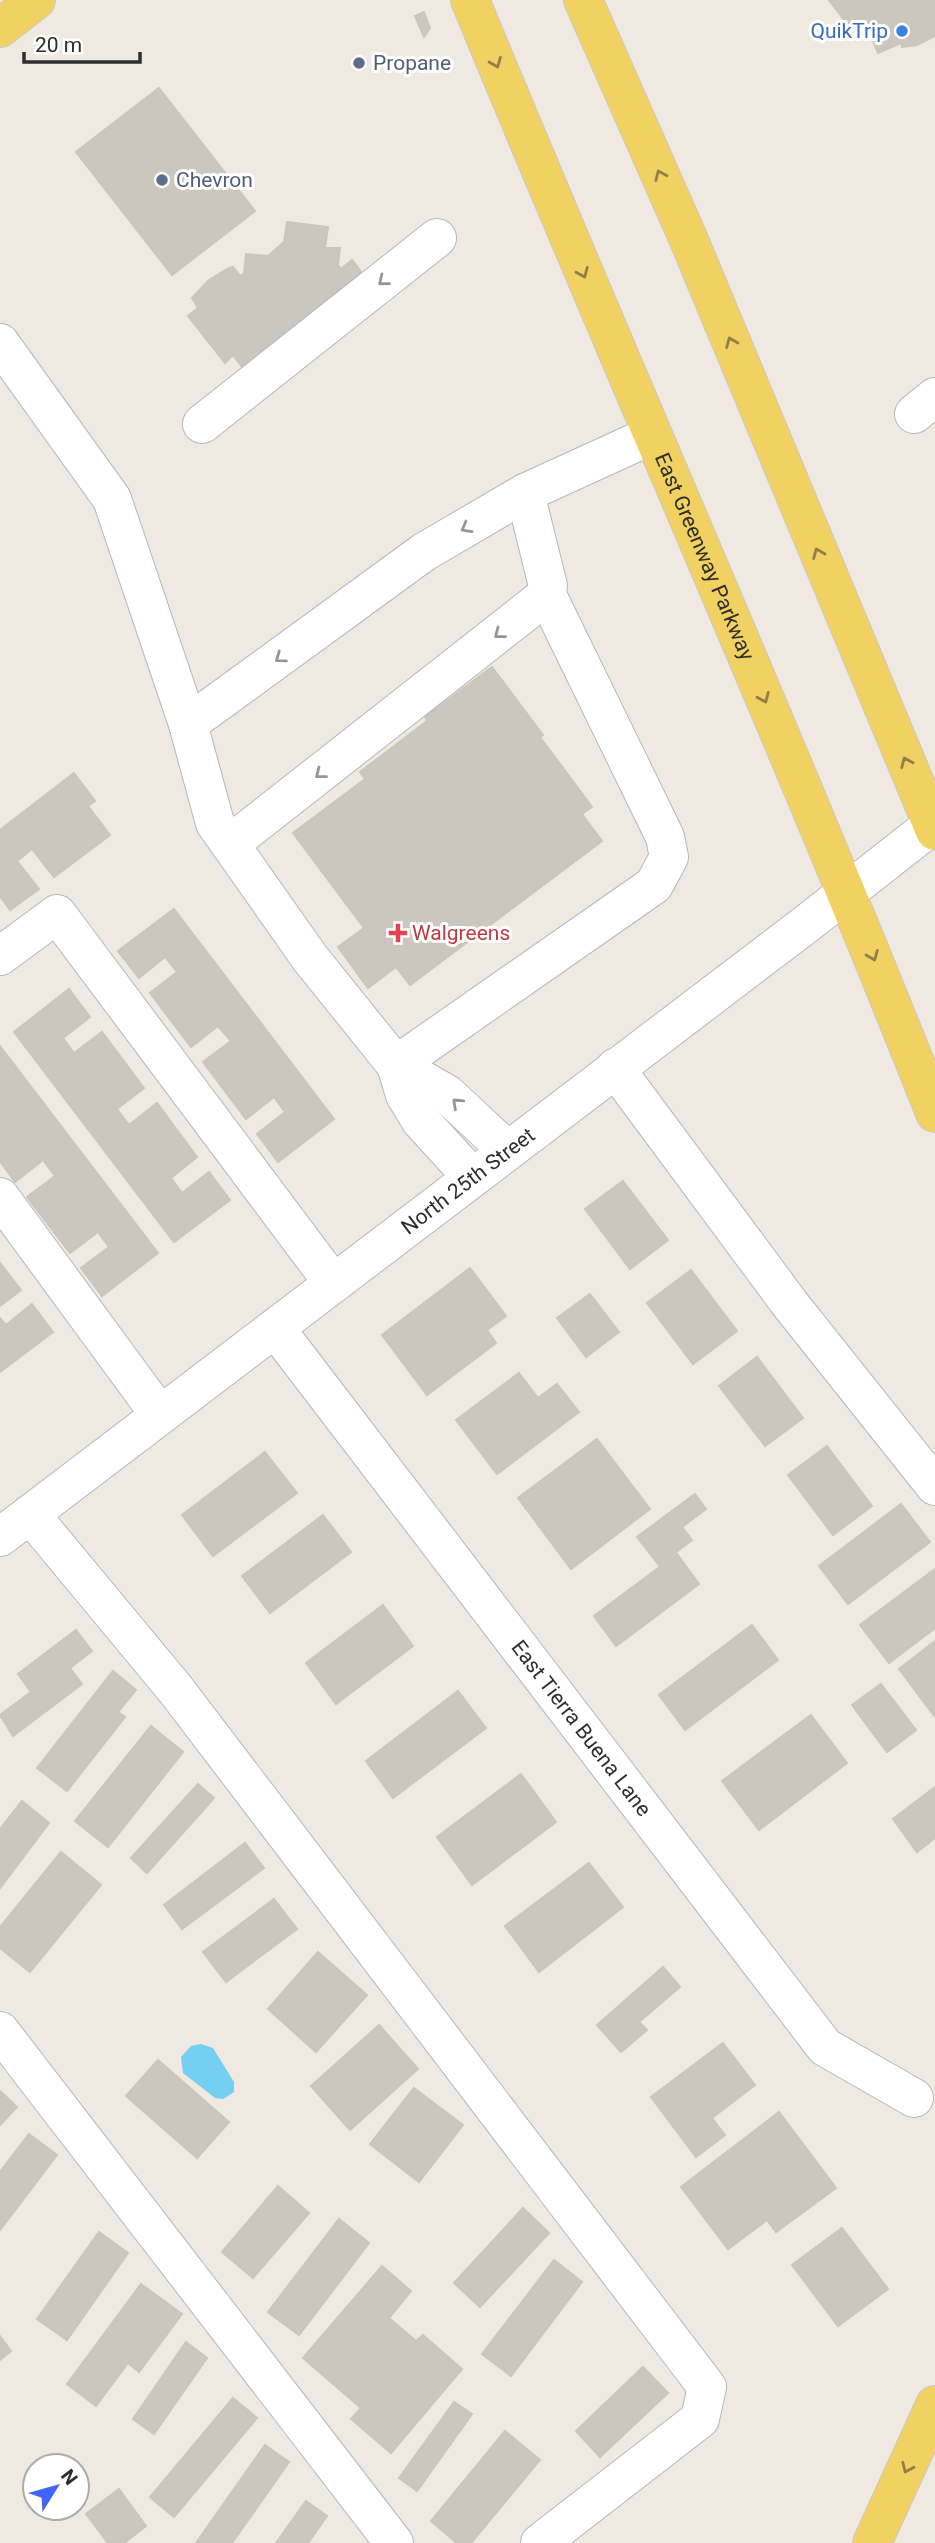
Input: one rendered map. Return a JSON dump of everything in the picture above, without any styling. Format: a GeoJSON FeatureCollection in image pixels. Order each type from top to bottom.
{"type":"FeatureCollection","features":[{"type":"Feature","properties":{"kind":"main road"},"geometry":{"type":"LineString","coordinates":[[0,28],[36,0]]}},
{"type":"Feature","properties":{"kind":"main road","name":"East Greenway Parkway"},"geometry":{"type":"LineString","coordinates":[[470,0],[652,435],[848,892],[935,1113]]}},
{"type":"Feature","properties":{"kind":"main road"},"geometry":{"type":"LineString","coordinates":[[583,0],[688,238],[934,826]]}},
{"type":"Feature","properties":{"kind":"main road"},"geometry":{"type":"LineString","coordinates":[[872,2543],[935,2406]]}},
{"type":"Feature","properties":{"kind":"street"},"geometry":{"type":"LineString","coordinates":[[202,424],[437,238]]}},
{"type":"Feature","properties":{"kind":"street"},"geometry":{"type":"LineString","coordinates":[[0,343],[112,499],[188,724],[215,823],[310,958],[396,1065],[447,1094],[507,1150]]}},
{"type":"Feature","properties":{"kind":"street"},"geometry":{"type":"LineString","coordinates":[[188,724],[424,552],[525,493],[652,435]]}},
{"type":"Feature","properties":{"kind":"street"},"geometry":{"type":"LineString","coordinates":[[396,1065],[654,885],[669,857],[665,837],[547,595],[548,586],[525,493]]}},
{"type":"Feature","properties":{"kind":"street"},"geometry":{"type":"LineString","coordinates":[[230,844],[547,595]]}},
{"type":"Feature","properties":{"kind":"street","name":"North 25th Street"},"geometry":{"type":"LineString","coordinates":[[0,1537],[934,826]]}},
{"type":"Feature","properties":{"kind":"street"},"geometry":{"type":"LineString","coordinates":[[0,956],[58,914],[333,1283]]}},
{"type":"Feature","properties":{"kind":"street"},"geometry":{"type":"LineString","coordinates":[[396,1065],[405,1095],[421,1121],[472,1177]]}},
{"type":"Feature","properties":{"kind":"street"},"geometry":{"type":"LineString","coordinates":[[615,1068],[790,1304],[935,1486]]}},
{"type":"Feature","properties":{"kind":"street"},"geometry":{"type":"LineString","coordinates":[[0,1197],[160,1415]]}},
{"type":"Feature","properties":{"kind":"street","name":"East Tierra Buena Lane"},"geometry":{"type":"LineString","coordinates":[[275,1328],[825,2047],[914,2098]]}},
{"type":"Feature","properties":{"kind":"street"},"geometry":{"type":"LineString","coordinates":[[30,1514],[176,1690],[707,2387],[700,2419],[540,2543]]}},
{"type":"Feature","properties":{"kind":"street"},"geometry":{"type":"LineString","coordinates":[[0,2031],[394,2543]]}},
{"type":"Feature","properties":{"kind":"water"},"geometry":{"type":"Polygon","coordinates":[[[201,2044],[213,2048],[234,2082],[234,2092],[223,2099],[215,2098],[183,2073],[181,2057],[191,2046],[201,2044]]]}},
{"type":"Feature","properties":{"kind":"building","name":"QuikTrip"},"geometry":{"type":"Polygon","coordinates":[[[829,0],[935,0],[935,36],[917,45],[902,47],[901,43],[878,53],[864,19],[848,25],[829,0]]]}},
{"type":"Feature","properties":{"kind":"building"},"geometry":{"type":"Polygon","coordinates":[[[424,12],[430,28],[424,37],[415,16],[424,12]]]}},
{"type":"Feature","properties":{"kind":"building"},"geometry":{"type":"Polygon","coordinates":[[[159,88],[255,211],[172,275],[76,152],[159,88]]]}},
{"type":"Feature","properties":{"kind":"building"},"geometry":{"type":"Polygon","coordinates":[[[287,222],[328,227],[325,248],[340,248],[338,265],[341,269],[352,260],[362,273],[327,304],[242,367],[233,355],[225,363],[188,316],[198,308],[192,298],[209,280],[229,268],[233,267],[240,276],[244,274],[246,254],[268,256],[284,242],[287,222]]]}},
{"type":"Feature","properties":{"kind":"building","name":"Walgreens"},"geometry":{"type":"Polygon","coordinates":[[[492,667],[592,807],[582,814],[602,841],[410,985],[396,967],[368,988],[338,947],[364,928],[293,833],[365,779],[360,772],[427,721],[425,717],[492,667]]]}},
{"type":"Feature","properties":{"kind":"building"},"geometry":{"type":"Polygon","coordinates":[[[74,773],[95,801],[88,806],[110,835],[54,877],[32,849],[17,861],[39,889],[10,910],[0,896],[0,830],[74,773]]]}},
{"type":"Feature","properties":{"kind":"building"},"geometry":{"type":"Polygon","coordinates":[[[174,909],[334,1119],[278,1162],[257,1134],[285,1112],[274,1097],[246,1119],[203,1062],[231,1041],[218,1026],[191,1047],[150,993],[177,972],[165,957],[139,978],[118,951],[174,909]]]}},
{"type":"Feature","properties":{"kind":"building"},"geometry":{"type":"Polygon","coordinates":[[[69,989],[90,1017],[63,1038],[74,1053],[102,1032],[144,1088],[117,1109],[129,1125],[157,1103],[197,1157],[171,1178],[182,1193],[209,1172],[230,1200],[174,1242],[14,1032],[69,989]]]}},
{"type":"Feature","properties":{"kind":"building"},"geometry":{"type":"Polygon","coordinates":[[[0,1046],[158,1253],[102,1296],[81,1268],[109,1247],[98,1232],[70,1253],[27,1197],[55,1176],[43,1160],[15,1182],[0,1161],[0,1046]]]}},
{"type":"Feature","properties":{"kind":"building"},"geometry":{"type":"Polygon","coordinates":[[[623,1181],[668,1240],[630,1269],[585,1209],[623,1181]]]}},
{"type":"Feature","properties":{"kind":"building"},"geometry":{"type":"Polygon","coordinates":[[[0,1263],[21,1290],[0,1306],[0,1263]]]}},
{"type":"Feature","properties":{"kind":"building"},"geometry":{"type":"Polygon","coordinates":[[[470,1268],[506,1316],[487,1330],[496,1343],[427,1395],[382,1335],[470,1268]]]}},
{"type":"Feature","properties":{"kind":"building"},"geometry":{"type":"Polygon","coordinates":[[[691,1270],[737,1331],[693,1364],[647,1303],[691,1270]]]}},
{"type":"Feature","properties":{"kind":"building"},"geometry":{"type":"Polygon","coordinates":[[[590,1294],[619,1332],[586,1357],[557,1318],[590,1294]]]}},
{"type":"Feature","properties":{"kind":"building"},"geometry":{"type":"Polygon","coordinates":[[[32,1304],[53,1332],[0,1372],[0,1318],[6,1325],[32,1304]]]}},
{"type":"Feature","properties":{"kind":"building"},"geometry":{"type":"Polygon","coordinates":[[[757,1357],[803,1418],[765,1446],[719,1386],[757,1357]]]}},
{"type":"Feature","properties":{"kind":"building"},"geometry":{"type":"Polygon","coordinates":[[[519,1373],[538,1398],[557,1384],[579,1412],[497,1474],[456,1420],[519,1373]]]}},
{"type":"Feature","properties":{"kind":"building"},"geometry":{"type":"Polygon","coordinates":[[[597,1439],[650,1509],[571,1569],[518,1498],[597,1439]]]}},
{"type":"Feature","properties":{"kind":"building"},"geometry":{"type":"Polygon","coordinates":[[[827,1446],[872,1506],[833,1535],[788,1475],[827,1446]]]}},
{"type":"Feature","properties":{"kind":"building"},"geometry":{"type":"Polygon","coordinates":[[[265,1452],[297,1493],[213,1556],[182,1515],[265,1452]]]}},
{"type":"Feature","properties":{"kind":"building"},"geometry":{"type":"Polygon","coordinates":[[[695,1494],[706,1509],[682,1527],[692,1540],[659,1565],[637,1537],[695,1494]]]}},
{"type":"Feature","properties":{"kind":"building"},"geometry":{"type":"Polygon","coordinates":[[[901,1504],[930,1542],[848,1604],[819,1566],[901,1504]]]}},
{"type":"Feature","properties":{"kind":"building"},"geometry":{"type":"Polygon","coordinates":[[[323,1515],[351,1552],[270,1613],[242,1576],[323,1515]]]}},
{"type":"Feature","properties":{"kind":"building"},"geometry":{"type":"Polygon","coordinates":[[[677,1554],[699,1584],[616,1646],[594,1616],[677,1554]]]}},
{"type":"Feature","properties":{"kind":"building"},"geometry":{"type":"Polygon","coordinates":[[[935,1569],[935,1628],[889,1663],[860,1625],[935,1569]]]}},
{"type":"Feature","properties":{"kind":"building"},"geometry":{"type":"Polygon","coordinates":[[[383,1605],[413,1646],[336,1704],[306,1663],[383,1605]]]}},
{"type":"Feature","properties":{"kind":"building"},"geometry":{"type":"Polygon","coordinates":[[[752,1625],[778,1660],[685,1730],[659,1695],[752,1625]]]}},
{"type":"Feature","properties":{"kind":"building"},"geometry":{"type":"Polygon","coordinates":[[[76,1630],[92,1651],[70,1668],[82,1684],[13,1736],[0,1715],[31,1692],[18,1674],[76,1630]]]}},
{"type":"Feature","properties":{"kind":"building"},"geometry":{"type":"Polygon","coordinates":[[[935,1641],[935,1717],[899,1669],[935,1641]]]}},
{"type":"Feature","properties":{"kind":"building"},"geometry":{"type":"Polygon","coordinates":[[[113,1671],[136,1690],[118,1712],[125,1717],[67,1791],[37,1768],[113,1671]]]}},
{"type":"Feature","properties":{"kind":"building"},"geometry":{"type":"Polygon","coordinates":[[[881,1684],[916,1730],[887,1752],[852,1705],[881,1684]]]}},
{"type":"Feature","properties":{"kind":"building"},"geometry":{"type":"Polygon","coordinates":[[[458,1691],[486,1728],[393,1798],[366,1761],[458,1691]]]}},
{"type":"Feature","properties":{"kind":"building"},"geometry":{"type":"Polygon","coordinates":[[[811,1715],[847,1763],[759,1830],[722,1781],[811,1715]]]}},
{"type":"Feature","properties":{"kind":"building"},"geometry":{"type":"Polygon","coordinates":[[[151,1726],[183,1752],[108,1847],[75,1821],[151,1726]]]}},
{"type":"Feature","properties":{"kind":"building"},"geometry":{"type":"Polygon","coordinates":[[[521,1774],[556,1822],[472,1885],[437,1837],[521,1774]]]}},
{"type":"Feature","properties":{"kind":"building"},"geometry":{"type":"Polygon","coordinates":[[[198,1784],[214,1798],[147,1873],[131,1858],[198,1784]]]}},
{"type":"Feature","properties":{"kind":"building"},"geometry":{"type":"Polygon","coordinates":[[[935,1787],[935,1838],[917,1852],[893,1819],[935,1787]]]}},
{"type":"Feature","properties":{"kind":"building"},"geometry":{"type":"Polygon","coordinates":[[[22,1801],[49,1823],[0,1888],[0,1829],[22,1801]]]}},
{"type":"Feature","properties":{"kind":"building"},"geometry":{"type":"Polygon","coordinates":[[[245,1843],[264,1868],[182,1929],[164,1905],[245,1843]]]}},
{"type":"Feature","properties":{"kind":"building"},"geometry":{"type":"Polygon","coordinates":[[[61,1852],[101,1885],[30,1972],[0,1948],[0,1927],[61,1852]]]}},
{"type":"Feature","properties":{"kind":"building"},"geometry":{"type":"Polygon","coordinates":[[[589,1863],[623,1907],[539,1972],[505,1926],[589,1863]]]}},
{"type":"Feature","properties":{"kind":"building"},"geometry":{"type":"Polygon","coordinates":[[[274,1899],[297,1929],[226,1982],[203,1952],[274,1899]]]}},
{"type":"Feature","properties":{"kind":"building"},"geometry":{"type":"Polygon","coordinates":[[[318,1952],[367,1995],[316,2052],[268,2009],[318,1952]]]}},
{"type":"Feature","properties":{"kind":"building"},"geometry":{"type":"Polygon","coordinates":[[[663,1967],[680,1987],[639,2022],[647,2030],[621,2052],[597,2025],[663,1967]]]}},
{"type":"Feature","properties":{"kind":"building"},"geometry":{"type":"Polygon","coordinates":[[[379,2025],[418,2069],[350,2130],[311,2086],[379,2025]]]}},
{"type":"Feature","properties":{"kind":"building"},"geometry":{"type":"Polygon","coordinates":[[[723,2043],[755,2085],[712,2118],[725,2135],[696,2157],[651,2097],[723,2043]]]}},
{"type":"Feature","properties":{"kind":"building"},"geometry":{"type":"Polygon","coordinates":[[[158,2060],[229,2122],[197,2158],[126,2096],[158,2060]]]}},
{"type":"Feature","properties":{"kind":"building"},"geometry":{"type":"Polygon","coordinates":[[[414,2088],[463,2125],[419,2182],[370,2144],[414,2088]]]}},
{"type":"Feature","properties":{"kind":"building"},"geometry":{"type":"Polygon","coordinates":[[[0,2091],[17,2107],[0,2125],[0,2091]]]}},
{"type":"Feature","properties":{"kind":"building"},"geometry":{"type":"Polygon","coordinates":[[[779,2112],[836,2188],[776,2232],[767,2220],[728,2249],[681,2187],[779,2112]]]}},
{"type":"Feature","properties":{"kind":"building"},"geometry":{"type":"Polygon","coordinates":[[[29,2134],[57,2155],[0,2230],[0,2172],[29,2134]]]}},
{"type":"Feature","properties":{"kind":"building"},"geometry":{"type":"Polygon","coordinates":[[[278,2186],[309,2213],[253,2278],[222,2252],[278,2186]]]}},
{"type":"Feature","properties":{"kind":"building"},"geometry":{"type":"Polygon","coordinates":[[[523,2208],[549,2233],[480,2307],[454,2283],[523,2208]]]}},
{"type":"Feature","properties":{"kind":"building"},"geometry":{"type":"Polygon","coordinates":[[[339,2219],[369,2243],[299,2335],[268,2312],[339,2219]]]}},
{"type":"Feature","properties":{"kind":"building"},"geometry":{"type":"Polygon","coordinates":[[[842,2228],[888,2289],[838,2326],[792,2265],[842,2228]]]}},
{"type":"Feature","properties":{"kind":"building"},"geometry":{"type":"Polygon","coordinates":[[[99,2232],[128,2253],[67,2340],[37,2319],[99,2232]]]}},
{"type":"Feature","properties":{"kind":"building"},"geometry":{"type":"Polygon","coordinates":[[[554,2260],[582,2282],[511,2376],[482,2354],[554,2260]]]}},
{"type":"Feature","properties":{"kind":"building"},"geometry":{"type":"Polygon","coordinates":[[[382,2266],[411,2291],[389,2318],[416,2341],[423,2335],[462,2369],[391,2453],[351,2419],[361,2408],[303,2358],[382,2266]]]}},
{"type":"Feature","properties":{"kind":"building"},"geometry":{"type":"Polygon","coordinates":[[[141,2284],[182,2314],[139,2372],[128,2363],[96,2406],[67,2384],[141,2284]]]}},
{"type":"Feature","properties":{"kind":"building"},"geometry":{"type":"Polygon","coordinates":[[[0,2336],[11,2351],[0,2360],[0,2336]]]}},
{"type":"Feature","properties":{"kind":"building"},"geometry":{"type":"Polygon","coordinates":[[[186,2342],[207,2358],[154,2434],[133,2419],[186,2342]]]}},
{"type":"Feature","properties":{"kind":"building"},"geometry":{"type":"Polygon","coordinates":[[[643,2367],[668,2393],[600,2457],[576,2431],[643,2367]]]}},
{"type":"Feature","properties":{"kind":"building"},"geometry":{"type":"Polygon","coordinates":[[[233,2398],[257,2418],[174,2517],[150,2497],[233,2398]]]}},
{"type":"Feature","properties":{"kind":"building"},"geometry":{"type":"Polygon","coordinates":[[[454,2402],[472,2414],[417,2491],[399,2478],[454,2402]]]}},
{"type":"Feature","properties":{"kind":"building"},"geometry":{"type":"Polygon","coordinates":[[[505,2431],[540,2460],[471,2543],[457,2543],[431,2521],[505,2431]]]}},
{"type":"Feature","properties":{"kind":"building"},"geometry":{"type":"Polygon","coordinates":[[[265,2445],[289,2462],[232,2543],[196,2543],[265,2445]]]}},
{"type":"Feature","properties":{"kind":"building"},"geometry":{"type":"Polygon","coordinates":[[[119,2489],[146,2526],[124,2543],[108,2543],[91,2521],[91,2510],[119,2489]]]}},
{"type":"Feature","properties":{"kind":"building"},"geometry":{"type":"Polygon","coordinates":[[[306,2501],[327,2516],[308,2543],[276,2543],[306,2501]]]}},
{"type":"Feature","properties":{"kind":"place","name":"QuikTrip"},"geometry":{"type":"Point","coordinates":[902,31]}},
{"type":"Feature","properties":{"kind":"place","name":"Propane"},"geometry":{"type":"Point","coordinates":[359,63]}},
{"type":"Feature","properties":{"kind":"place","name":"Chevron"},"geometry":{"type":"Point","coordinates":[162,180]}},
{"type":"Feature","properties":{"kind":"place","name":"Walgreens"},"geometry":{"type":"Point","coordinates":[398,933]}}]}
